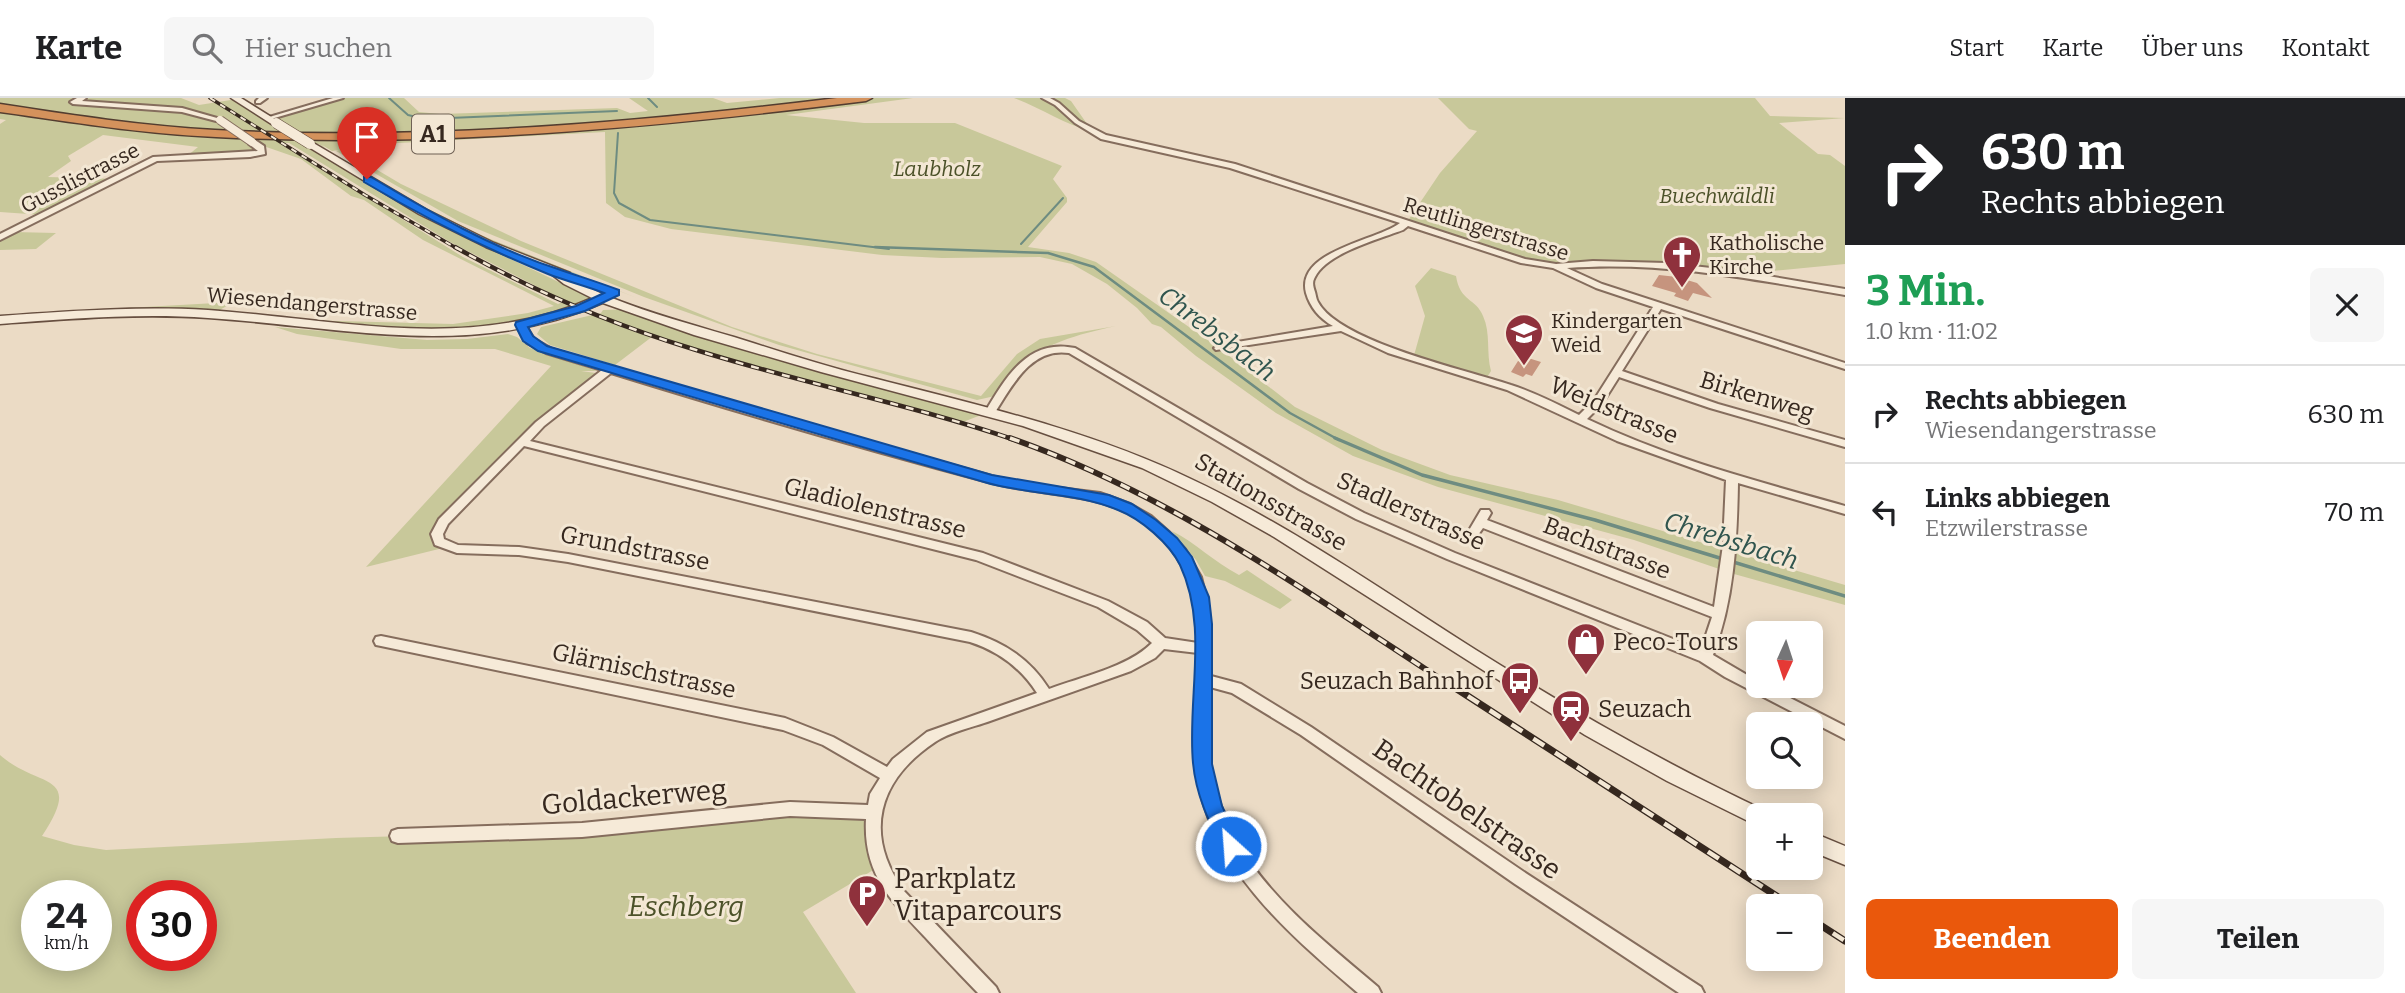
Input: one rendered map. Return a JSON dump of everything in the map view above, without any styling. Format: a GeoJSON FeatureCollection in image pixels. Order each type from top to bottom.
{"type":"FeatureCollection","features":[{"type":"Feature","properties":{"kind":"highway","name":"A1"},"geometry":{"type":"LineString","coordinates":[[0,102],[90,116],[201,126],[385,131],[613,120],[834,98]]}},
{"type":"Feature","properties":{"kind":"highway","name":"A1"},"geometry":{"type":"LineString","coordinates":[[0,108],[94,122],[178,130],[374,135],[480,133],[623,124],[866,98]]}},
{"type":"Feature","properties":{"kind":"main road","name":"Stationsstrasse"},"geometry":{"type":"LineString","coordinates":[[235,98],[423,212],[556,273],[565,281],[705,328],[713,335],[862,380],[990,412],[1100,445],[1206,492],[1322,560],[1603,737],[1746,811]]}},
{"type":"Feature","properties":{"kind":"main road","name":"Wiesendangerstrasse"},"geometry":{"type":"LineString","coordinates":[[0,320],[110,313],[191,313],[424,333],[471,332],[521,325],[562,315],[610,295]]}},
{"type":"Feature","properties":{"kind":"main road"},"geometry":{"type":"LineString","coordinates":[[1823,846],[1845,856]]}},
{"type":"Feature","properties":{"kind":"street","name":"Gusslistrasse"},"geometry":{"type":"LineString","coordinates":[[0,237],[156,159],[250,155],[262,152],[261,148],[220,120],[182,110],[74,102],[83,98]]}},
{"type":"Feature","properties":{"kind":"street"},"geometry":{"type":"LineString","coordinates":[[272,120],[340,98]]}},
{"type":"Feature","properties":{"kind":"street","name":"Reutlingerstrasse"},"geometry":{"type":"LineString","coordinates":[[1045,98],[1057,104],[1077,122],[1112,140],[1233,166],[1524,261],[1555,266],[1599,286],[1845,366]]}},
{"type":"Feature","properties":{"kind":"street","name":"Weidstrasse"},"geometry":{"type":"LineString","coordinates":[[1407,222],[1400,228],[1326,260],[1311,274],[1308,288],[1312,300],[1324,315],[1342,328],[1406,357],[1514,390],[1658,454],[1845,510]]}},
{"type":"Feature","properties":{"kind":"street"},"geometry":{"type":"LineString","coordinates":[[1555,266],[1620,263],[1675,267],[1740,274],[1845,292]]}},
{"type":"Feature","properties":{"kind":"street"},"geometry":{"type":"LineString","coordinates":[[1580,420],[1598,402],[1618,373],[1659,305]]}},
{"type":"Feature","properties":{"kind":"street"},"geometry":{"type":"LineString","coordinates":[[521,325],[527,338],[539,347],[991,479],[1096,497],[1120,504],[1158,529],[1176,547],[1189,566],[1201,597],[1202,744],[1204,774],[1212,807],[1227,839],[1252,879],[1278,910],[1372,993]]}},
{"type":"Feature","properties":{"kind":"street"},"geometry":{"type":"LineString","coordinates":[[1219,348],[1342,328]]}},
{"type":"Feature","properties":{"kind":"street","name":"Stadlerstrasse"},"geometry":{"type":"LineString","coordinates":[[990,412],[1008,383],[1028,363],[1048,350],[1068,349],[1303,486],[1360,516],[1458,559],[1705,657],[1730,673],[1845,733]]}},
{"type":"Feature","properties":{"kind":"street","name":"Grundstrasse"},"geometry":{"type":"LineString","coordinates":[[610,369],[553,413],[443,522],[437,534],[443,545],[457,549],[553,555],[971,637],[994,645],[1019,660],[1034,676],[1046,695]]}},
{"type":"Feature","properties":{"kind":"street","name":"Birkenweg"},"geometry":{"type":"LineString","coordinates":[[1618,373],[1714,406],[1845,444]]}},
{"type":"Feature","properties":{"kind":"street","name":"Gladiolenstrasse"},"geometry":{"type":"LineString","coordinates":[[522,442],[979,556],[1103,604],[1142,626],[1161,643]]}},
{"type":"Feature","properties":{"kind":"street"},"geometry":{"type":"LineString","coordinates":[[1705,657],[1713,638],[1727,560],[1732,477]]}},
{"type":"Feature","properties":{"kind":"street","name":"Bachstrasse"},"geometry":{"type":"LineString","coordinates":[[1480,522],[1718,614]]}},
{"type":"Feature","properties":{"kind":"street","name":"Glärnischstrasse"},"geometry":{"type":"LineString","coordinates":[[381,640],[785,724],[828,741],[888,775]]}},
{"type":"Feature","properties":{"kind":"street"},"geometry":{"type":"LineString","coordinates":[[990,993],[898,897],[886,880],[875,851],[874,812],[878,794],[888,775],[904,756],[932,736],[1126,667],[1150,654],[1161,643],[1203,649]]}},
{"type":"Feature","properties":{"kind":"street","name":"Bachtobelstrasse"},"geometry":{"type":"LineString","coordinates":[[1203,680],[1236,688],[1306,731],[1521,879],[1695,993]]}},
{"type":"Feature","properties":{"kind":"street","name":"Goldackerweg"},"geometry":{"type":"LineString","coordinates":[[398,836],[570,831],[790,809],[874,812]]}},
{"type":"Feature","properties":{"kind":"green space","name":"Laubholz"},"geometry":{"type":"Polygon","coordinates":[[[0,98],[181,98],[199,105],[237,99],[269,118],[340,98],[404,98],[419,112],[440,114],[617,108],[630,113],[648,111],[629,98],[713,98],[727,103],[780,98],[913,98],[786,115],[864,123],[955,123],[1062,166],[1053,179],[1067,202],[1028,247],[1069,253],[1096,262],[1219,348],[1295,407],[1382,450],[1450,475],[1558,500],[1845,585],[1845,605],[1734,574],[1634,540],[1438,487],[1353,456],[1276,413],[1196,356],[1161,327],[1152,324],[1107,284],[1072,264],[1040,257],[942,258],[882,255],[671,229],[625,217],[606,203],[605,132],[380,144],[332,151],[319,144],[304,144],[427,219],[590,297],[589,300],[527,319],[484,327],[419,330],[300,320],[453,324],[528,313],[554,306],[423,240],[364,200],[351,196],[301,159],[252,142],[257,151],[187,156],[198,147],[103,135],[68,156],[71,161],[48,177],[117,179],[43,215],[0,212],[0,124],[6,120],[0,119],[0,98]],[[280,143],[463,257],[558,304],[565,301],[450,242],[289,143],[280,143]]]}},
{"type":"Feature","properties":{"kind":"green space"},"geometry":{"type":"Polygon","coordinates":[[[1014,98],[1065,98],[1071,101],[1092,131],[1072,125],[1014,98]]]}},
{"type":"Feature","properties":{"kind":"green space","name":"Buechwäldli"},"geometry":{"type":"Polygon","coordinates":[[[1438,98],[1755,98],[1770,116],[1845,118],[1779,123],[1818,154],[1830,155],[1845,166],[1845,264],[1740,274],[1662,266],[1555,266],[1539,264],[1407,222],[1440,173],[1477,131],[1469,129],[1438,98]]]}},
{"type":"Feature","properties":{"kind":"green space"},"geometry":{"type":"Polygon","coordinates":[[[342,149],[401,184],[521,241],[732,327],[817,354],[981,396],[1017,354],[1040,339],[1116,326],[1047,347],[1018,367],[995,396],[977,400],[779,345],[644,297],[458,221],[336,151],[342,149]]]}},
{"type":"Feature","properties":{"kind":"green space"},"geometry":{"type":"Polygon","coordinates":[[[332,153],[417,203],[478,234],[637,298],[481,237],[431,213],[332,153]]]}},
{"type":"Feature","properties":{"kind":"green space"},"geometry":{"type":"Polygon","coordinates":[[[13,232],[56,233],[36,249],[0,250],[0,239],[13,232]]]}},
{"type":"Feature","properties":{"kind":"green space"},"geometry":{"type":"Polygon","coordinates":[[[1431,268],[1456,276],[1461,291],[1483,316],[1491,371],[1486,379],[1413,359],[1425,316],[1415,286],[1431,268]]]}},
{"type":"Feature","properties":{"kind":"green space"},"geometry":{"type":"Polygon","coordinates":[[[234,302],[216,312],[33,316],[36,313],[234,302]]]}},
{"type":"Feature","properties":{"kind":"green space"},"geometry":{"type":"Polygon","coordinates":[[[630,309],[745,349],[981,415],[963,422],[771,372],[653,336],[615,365],[550,345],[537,334],[541,327],[601,313],[603,310],[630,309]]]}},
{"type":"Feature","properties":{"kind":"green space"},"geometry":{"type":"Polygon","coordinates":[[[275,327],[427,340],[508,334],[517,337],[530,348],[597,371],[581,371],[603,374],[559,408],[438,530],[447,547],[366,567],[551,366],[495,349],[401,349],[297,334],[275,327]]]}},
{"type":"Feature","properties":{"kind":"green space"},"geometry":{"type":"Polygon","coordinates":[[[1172,531],[1230,570],[1239,575],[1247,570],[1292,600],[1280,609],[1225,581],[1205,576],[1196,560],[1172,531]]]}},
{"type":"Feature","properties":{"kind":"green space","name":"Eschberg"},"geometry":{"type":"Polygon","coordinates":[[[0,755],[14,766],[51,784],[58,791],[59,801],[42,836],[106,850],[336,838],[545,832],[753,812],[874,812],[880,866],[803,912],[856,993],[0,993],[0,755]]]}},
{"type":"Feature","properties":{"kind":"building","name":"Katholische Kirche"},"geometry":{"type":"Polygon","coordinates":[[[1659,275],[1697,283],[1712,298],[1693,293],[1688,301],[1674,296],[1676,293],[1652,286],[1659,275]]]}},
{"type":"Feature","properties":{"kind":"building","name":"Kindergarten Weid"},"geometry":{"type":"Polygon","coordinates":[[[1525,357],[1541,362],[1532,376],[1526,374],[1523,377],[1511,372],[1518,361],[1521,362],[1525,357]]]}},
{"type":"Feature","properties":{"kind":"waterway","name":"Chrebsbach"},"geometry":{"type":"LineString","coordinates":[[389,98],[408,115],[425,119],[617,111]]}},
{"type":"Feature","properties":{"kind":"waterway"},"geometry":{"type":"LineString","coordinates":[[648,98],[657,107]]}},
{"type":"Feature","properties":{"kind":"waterway","name":"Chrebsbach"},"geometry":{"type":"LineString","coordinates":[[618,133],[614,193],[619,203],[650,220],[889,249]]}},
{"type":"Feature","properties":{"kind":"waterway"},"geometry":{"type":"LineString","coordinates":[[1021,244],[1063,198]]}},
{"type":"Feature","properties":{"kind":"waterway","name":"Chrebsbach"},"geometry":{"type":"LineString","coordinates":[[875,247],[1048,253],[1094,267],[1290,413],[1337,439]]}},
{"type":"Feature","properties":{"kind":"waterway","name":"Chrebsbach"},"geometry":{"type":"LineString","coordinates":[[1337,439],[1422,475],[1595,520],[1723,559]]}},
{"type":"Feature","properties":{"kind":"waterway","name":"Chrebsbach"},"geometry":{"type":"LineString","coordinates":[[1730,561],[1845,596]]}},
{"type":"Feature","properties":{"kind":"railway"},"geometry":{"type":"LineString","coordinates":[[210,98],[365,195],[458,249]]}},
{"type":"Feature","properties":{"kind":"railway"},"geometry":{"type":"LineString","coordinates":[[455,247],[542,292],[662,339],[1015,440]]}},
{"type":"Feature","properties":{"kind":"railway"},"geometry":{"type":"LineString","coordinates":[[1010,438],[1069,461],[1182,516],[1290,580],[1448,684]]}},
{"type":"Feature","properties":{"kind":"railway"},"geometry":{"type":"LineString","coordinates":[[1446,682],[1773,894]]}},
{"type":"Feature","properties":{"kind":"railway"},"geometry":{"type":"LineString","coordinates":[[1823,927],[1845,941]]}},
{"type":"Feature","properties":{"kind":"place","name":"Katholische Kirche"},"geometry":{"type":"Point","coordinates":[1682,289]}},
{"type":"Feature","properties":{"kind":"place","name":"Kindergarten Weid"},"geometry":{"type":"Point","coordinates":[1524,367]}},
{"type":"Feature","properties":{"kind":"place","name":"Peco-Tours"},"geometry":{"type":"Point","coordinates":[1586,676]}},
{"type":"Feature","properties":{"kind":"place","name":"Seuzach Bahnhof"},"geometry":{"type":"Point","coordinates":[1520,715]}},
{"type":"Feature","properties":{"kind":"place","name":"Seuzach"},"geometry":{"type":"Point","coordinates":[1571,743]}},
{"type":"Feature","properties":{"kind":"place","name":"Parkplatz Vitaparcours"},"geometry":{"type":"Point","coordinates":[867,928]}},
{"type":"Feature","properties":{"kind":"route"},"geometry":{"type":"LineString","coordinates":[[367,179],[455,229],[556,273],[572,276],[614,293],[580,309],[521,325],[527,338],[542,349],[991,479],[1035,489],[1104,498],[1120,504],[1151,523],[1181,553],[1196,580],[1201,597],[1204,624],[1203,764],[1212,807],[1231,846]]}}]}
